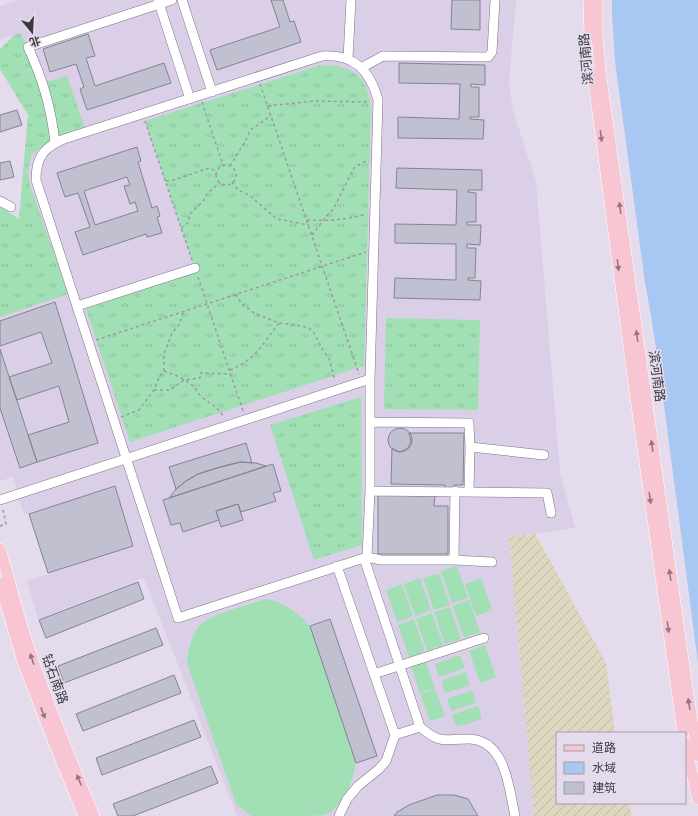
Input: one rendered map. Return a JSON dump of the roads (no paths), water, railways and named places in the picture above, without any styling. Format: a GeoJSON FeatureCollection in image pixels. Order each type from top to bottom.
{"type":"FeatureCollection","features":[{"type":"Feature","properties":{"kind":"main road","name":"滨河南路"},"geometry":{"type":"LineString","coordinates":[[589,0],[593,67],[600,130],[683,732]]}},
{"type":"Feature","properties":{"kind":"main road","name":"滨河南路"},"geometry":{"type":"LineString","coordinates":[[597,0],[597,37],[601,78],[682,656],[698,756]]}},
{"type":"Feature","properties":{"kind":"main road","name":"钻石南路"},"geometry":{"type":"LineString","coordinates":[[0,549],[9,576],[20,623],[40,682],[94,816]]}},
{"type":"Feature","properties":{"kind":"main road","name":"钻石南路"},"geometry":{"type":"LineString","coordinates":[[0,583],[23,662],[84,816]]}},
{"type":"Feature","properties":{"kind":"main road"},"geometry":{"type":"LineString","coordinates":[[686,748],[698,799]]}},
{"type":"Feature","properties":{"kind":"lane"},"geometry":{"type":"LineString","coordinates":[[55,143],[50,104],[40,74],[28,47],[158,2],[172,0]]}},
{"type":"Feature","properties":{"kind":"lane"},"geometry":{"type":"LineString","coordinates":[[182,0],[212,92]]}},
{"type":"Feature","properties":{"kind":"lane"},"geometry":{"type":"LineString","coordinates":[[348,59],[351,0]]}},
{"type":"Feature","properties":{"kind":"lane"},"geometry":{"type":"LineString","coordinates":[[361,68],[383,56],[488,57],[492,52],[495,0]]}},
{"type":"Feature","properties":{"kind":"lane"},"geometry":{"type":"LineString","coordinates":[[158,2],[190,99]]}},
{"type":"Feature","properties":{"kind":"lane"},"geometry":{"type":"LineString","coordinates":[[492,562],[454,560],[381,560],[365,558],[178,618],[36,180],[36,170],[39,159],[44,150],[55,143],[322,56],[339,56],[355,62],[372,81],[378,103],[374,249],[366,380],[370,422],[370,491],[365,558],[420,727],[438,739],[445,741],[475,740],[480,741],[492,749],[501,760],[506,772],[515,816]]}},
{"type":"Feature","properties":{"kind":"lane"},"geometry":{"type":"LineString","coordinates":[[0,200],[11,207]]}},
{"type":"Feature","properties":{"kind":"lane"},"geometry":{"type":"LineString","coordinates":[[77,306],[195,268]]}},
{"type":"Feature","properties":{"kind":"lane"},"geometry":{"type":"LineString","coordinates":[[0,500],[366,380]]}},
{"type":"Feature","properties":{"kind":"lane"},"geometry":{"type":"LineString","coordinates":[[370,422],[469,423],[470,492]]}},
{"type":"Feature","properties":{"kind":"lane"},"geometry":{"type":"LineString","coordinates":[[470,447],[544,456]]}},
{"type":"Feature","properties":{"kind":"lane"},"geometry":{"type":"LineString","coordinates":[[370,491],[547,493],[551,513]]}},
{"type":"Feature","properties":{"kind":"lane"},"geometry":{"type":"LineString","coordinates":[[454,560],[456,491]]}},
{"type":"Feature","properties":{"kind":"lane"},"geometry":{"type":"LineString","coordinates":[[337,566],[395,735],[386,761],[379,770],[358,786],[347,799],[339,816]]}},
{"type":"Feature","properties":{"kind":"lane"},"geometry":{"type":"LineString","coordinates":[[374,674],[484,638]]}},
{"type":"Feature","properties":{"kind":"lane"},"geometry":{"type":"LineString","coordinates":[[395,735],[420,727]]}},
{"type":"Feature","properties":{"kind":"water"},"geometry":{"type":"Polygon","coordinates":[[[612,0],[698,0],[698,663],[659,367],[645,283],[615,61],[612,0]]]}}]}
